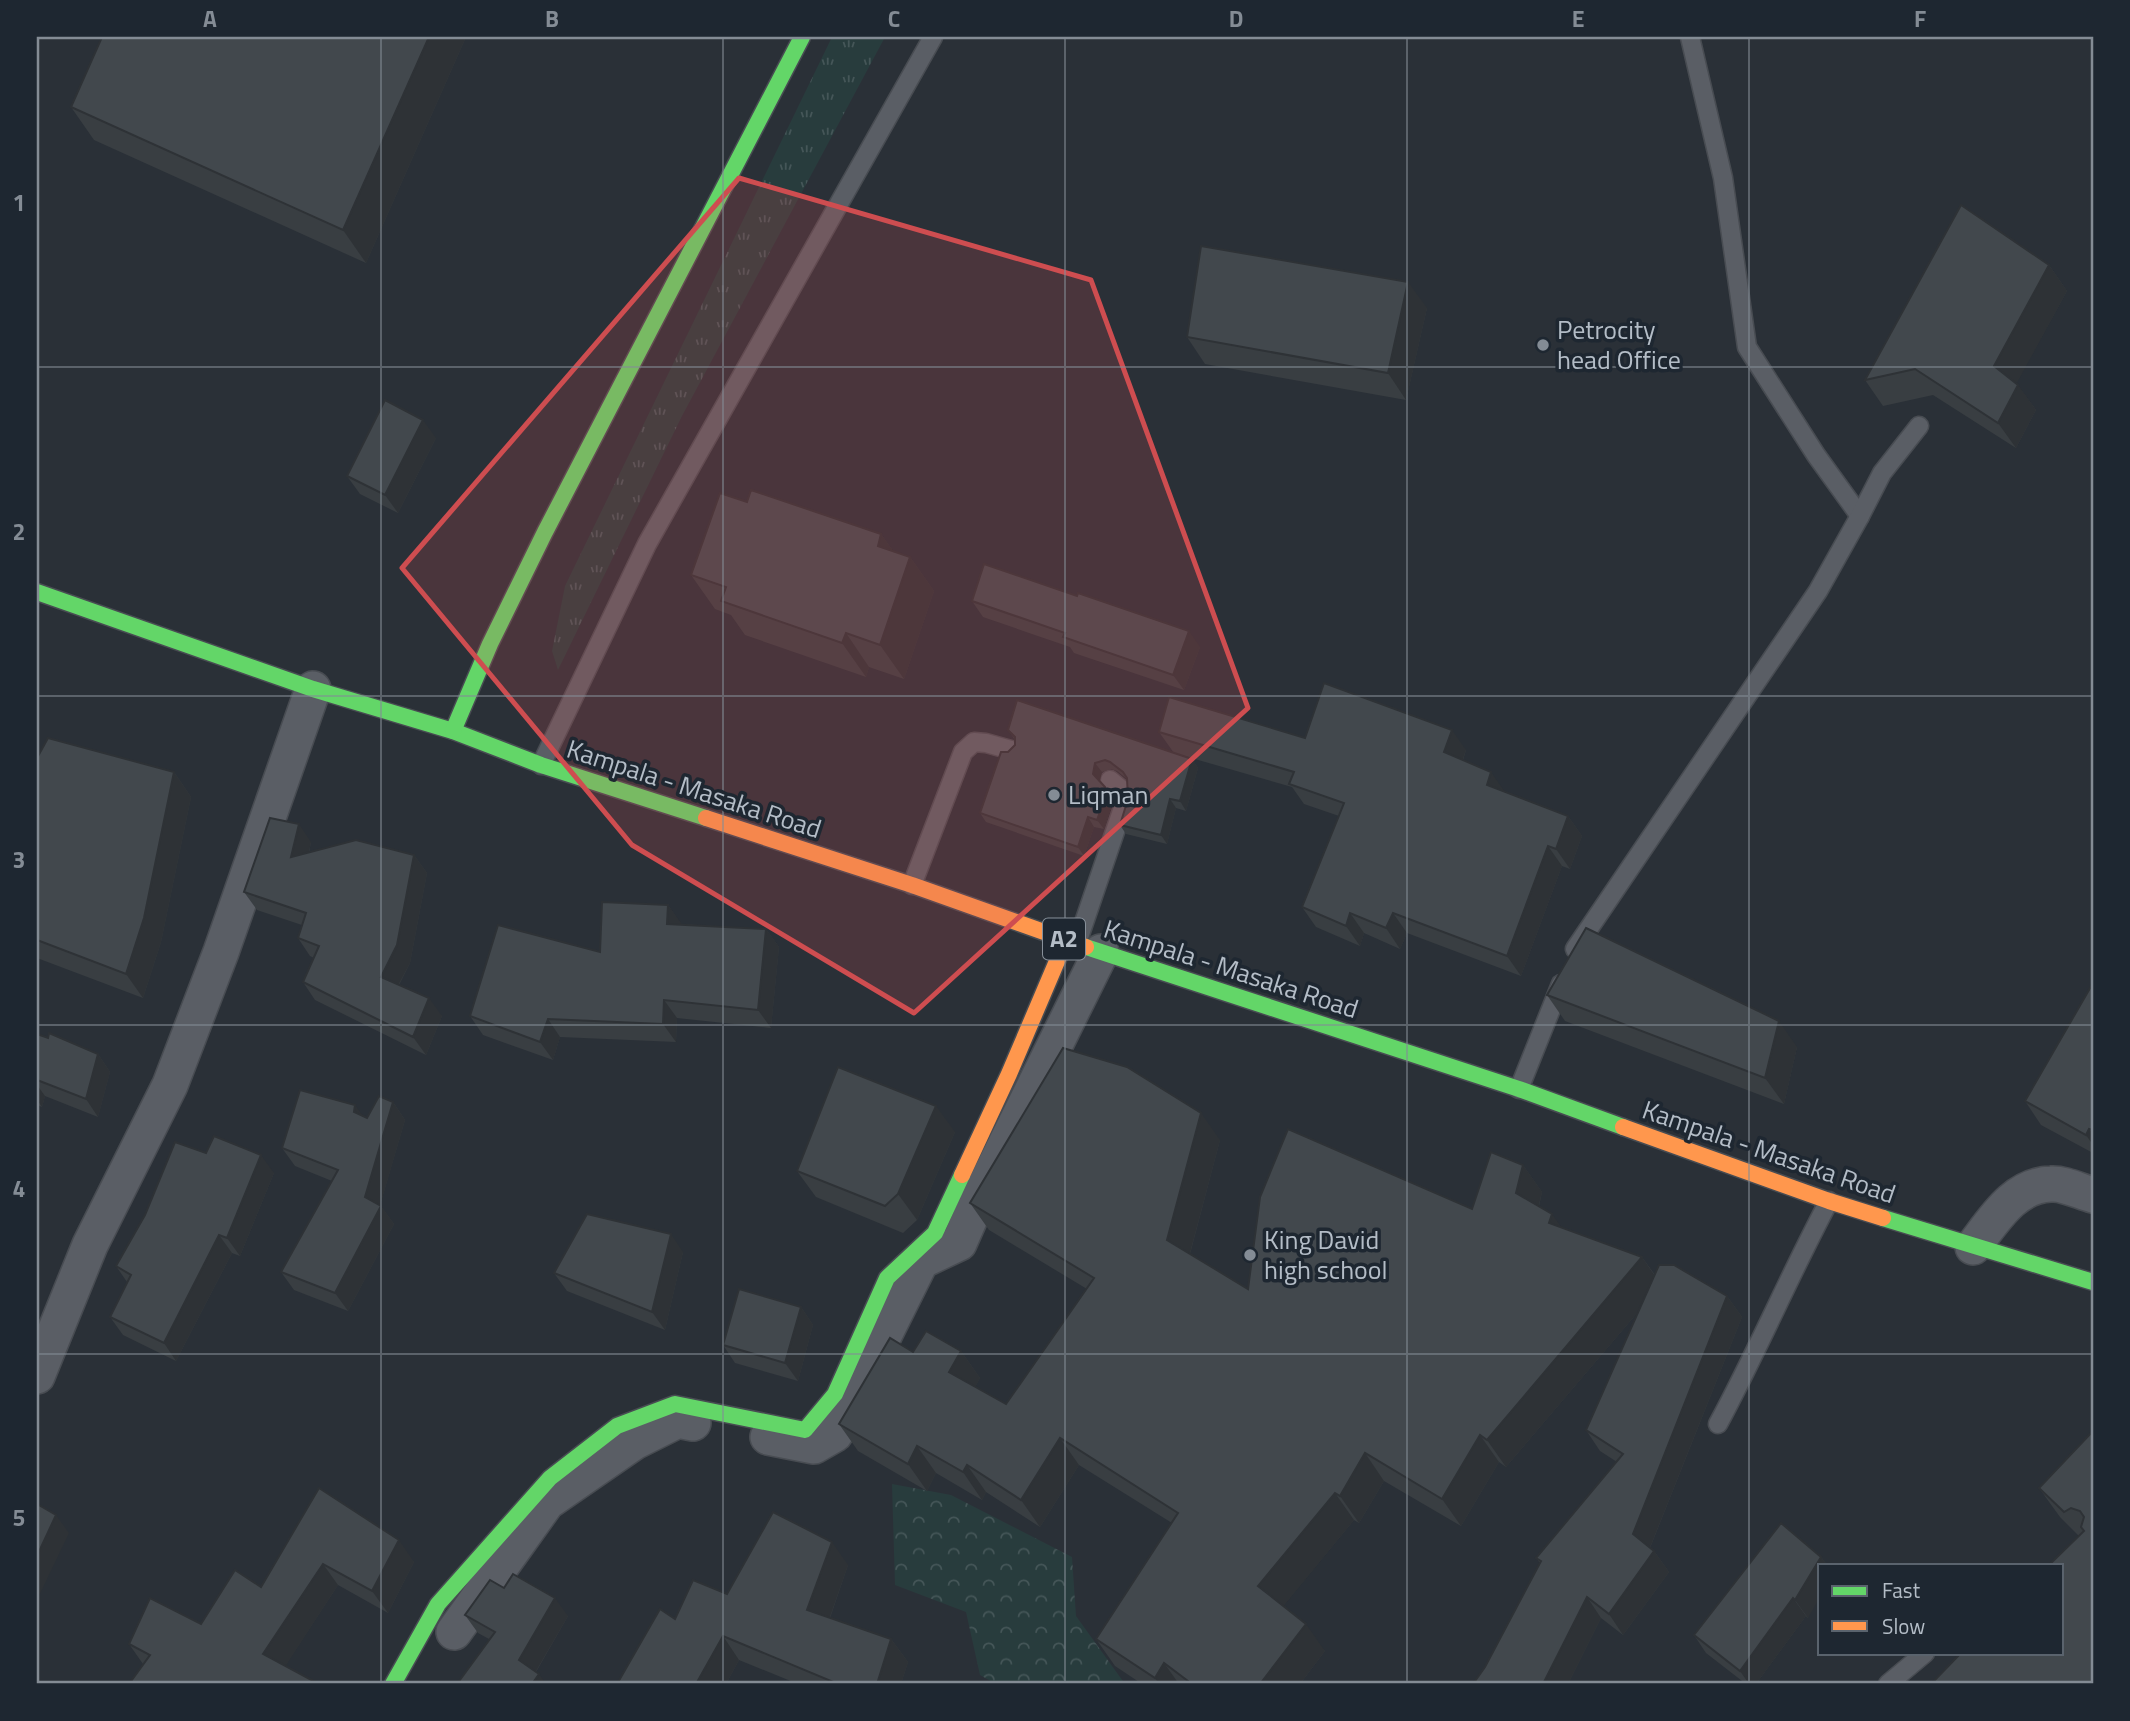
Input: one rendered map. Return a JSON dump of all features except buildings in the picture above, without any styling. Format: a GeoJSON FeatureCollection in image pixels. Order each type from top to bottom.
{"type":"FeatureCollection","features":[{"type":"Feature","properties":{"kind":"main road"},"geometry":{"type":"LineString","coordinates":[[453,731],[490,643],[545,532],[802,37]]}},
{"type":"Feature","properties":{"kind":"main road","name":"Kampala - Masaka Road"},"geometry":{"type":"LineString","coordinates":[[37,592],[313,689],[453,731],[541,765],[912,885],[1081,945],[1519,1089],[1829,1201],[2093,1282]]}},
{"type":"Feature","properties":{"kind":"main road"},"geometry":{"type":"LineString","coordinates":[[393,1684],[439,1604],[550,1478],[617,1426],[675,1404],[805,1430],[835,1394],[887,1278],[935,1233],[1009,1074],[1081,945]]}},
{"type":"Feature","properties":{"kind":"street"},"geometry":{"type":"LineString","coordinates":[[37,1376],[90,1245],[170,1084],[221,952],[313,689]]}},
{"type":"Feature","properties":{"kind":"street"},"geometry":{"type":"LineString","coordinates":[[454,1632],[547,1502],[634,1442],[678,1420],[814,1446],[835,1434],[921,1261],[959,1242],[1081,945]]}},
{"type":"Feature","properties":{"kind":"street"},"geometry":{"type":"LineString","coordinates":[[1973,1247],[2006,1204],[2028,1188],[2053,1183],[2093,1195]]}},
{"type":"Feature","properties":{"kind":"lane"},"geometry":{"type":"LineString","coordinates":[[541,765],[646,544],[933,37]]}},
{"type":"Feature","properties":{"kind":"lane"},"geometry":{"type":"LineString","coordinates":[[1690,37],[1723,178],[1747,347],[1816,455],[1860,516]]}},
{"type":"Feature","properties":{"kind":"lane"},"geometry":{"type":"LineString","coordinates":[[1519,1089],[1574,951],[1818,591],[1882,472],[1919,426]]}},
{"type":"Feature","properties":{"kind":"lane"},"geometry":{"type":"LineString","coordinates":[[912,885],[963,752],[974,742],[1011,750]]}},
{"type":"Feature","properties":{"kind":"lane"},"geometry":{"type":"LineString","coordinates":[[1081,945],[1124,805],[1122,790],[1110,780]]}},
{"type":"Feature","properties":{"kind":"lane"},"geometry":{"type":"LineString","coordinates":[[1718,1423],[1749,1367],[1797,1260],[1829,1201]]}},
{"type":"Feature","properties":{"kind":"lane"},"geometry":{"type":"LineString","coordinates":[[1888,1684],[1924,1654]]}},
{"type":"Feature","properties":{"kind":"highlighted area"},"geometry":{"type":"Polygon","coordinates":[[[739,178],[1091,280],[1248,708],[914,1013],[632,845],[402,568],[739,178]]]}},
{"type":"Feature","properties":{"kind":"green space"},"geometry":{"type":"Polygon","coordinates":[[[832,37],[885,37],[682,416],[558,670],[552,651],[565,586],[832,37]]]}},
{"type":"Feature","properties":{"kind":"green space"},"geometry":{"type":"Polygon","coordinates":[[[892,1484],[951,1495],[1072,1557],[1076,1616],[1125,1684],[996,1684],[980,1675],[966,1612],[895,1585],[892,1484]]]}},
{"type":"Feature","properties":{"kind":"traffic: fast"},"geometry":{"type":"LineString","coordinates":[[453,731],[490,644],[545,532],[802,37]]}},
{"type":"Feature","properties":{"kind":"traffic: fast"},"geometry":{"type":"LineString","coordinates":[[37,592],[313,689],[453,731],[541,765],[706,818]]}},
{"type":"Feature","properties":{"kind":"traffic: fast"},"geometry":{"type":"LineString","coordinates":[[1086,947],[1519,1089],[1623,1127]]}},
{"type":"Feature","properties":{"kind":"traffic: fast"},"geometry":{"type":"LineString","coordinates":[[393,1684],[438,1604],[550,1478],[617,1426],[675,1404],[805,1430],[835,1394],[887,1278],[935,1233],[962,1175]]}},
{"type":"Feature","properties":{"kind":"traffic: fast"},"geometry":{"type":"LineString","coordinates":[[1883,1218],[2093,1282]]}},
{"type":"Feature","properties":{"kind":"traffic: slow"},"geometry":{"type":"LineString","coordinates":[[706,818],[912,885],[1086,947]]}},
{"type":"Feature","properties":{"kind":"traffic: slow"},"geometry":{"type":"LineString","coordinates":[[962,1175],[1009,1074],[1066,940]]}},
{"type":"Feature","properties":{"kind":"traffic: slow"},"geometry":{"type":"LineString","coordinates":[[1623,1127],[1883,1218]]}},
{"type":"Feature","properties":{"kind":"place","name":"Petrocity head Office"},"geometry":{"type":"Point","coordinates":[1543,345]}},
{"type":"Feature","properties":{"kind":"place","name":"Liqman"},"geometry":{"type":"Point","coordinates":[1054,795]}},
{"type":"Feature","properties":{"kind":"place","name":"King David high school"},"geometry":{"type":"Point","coordinates":[1250,1255]}}]}
